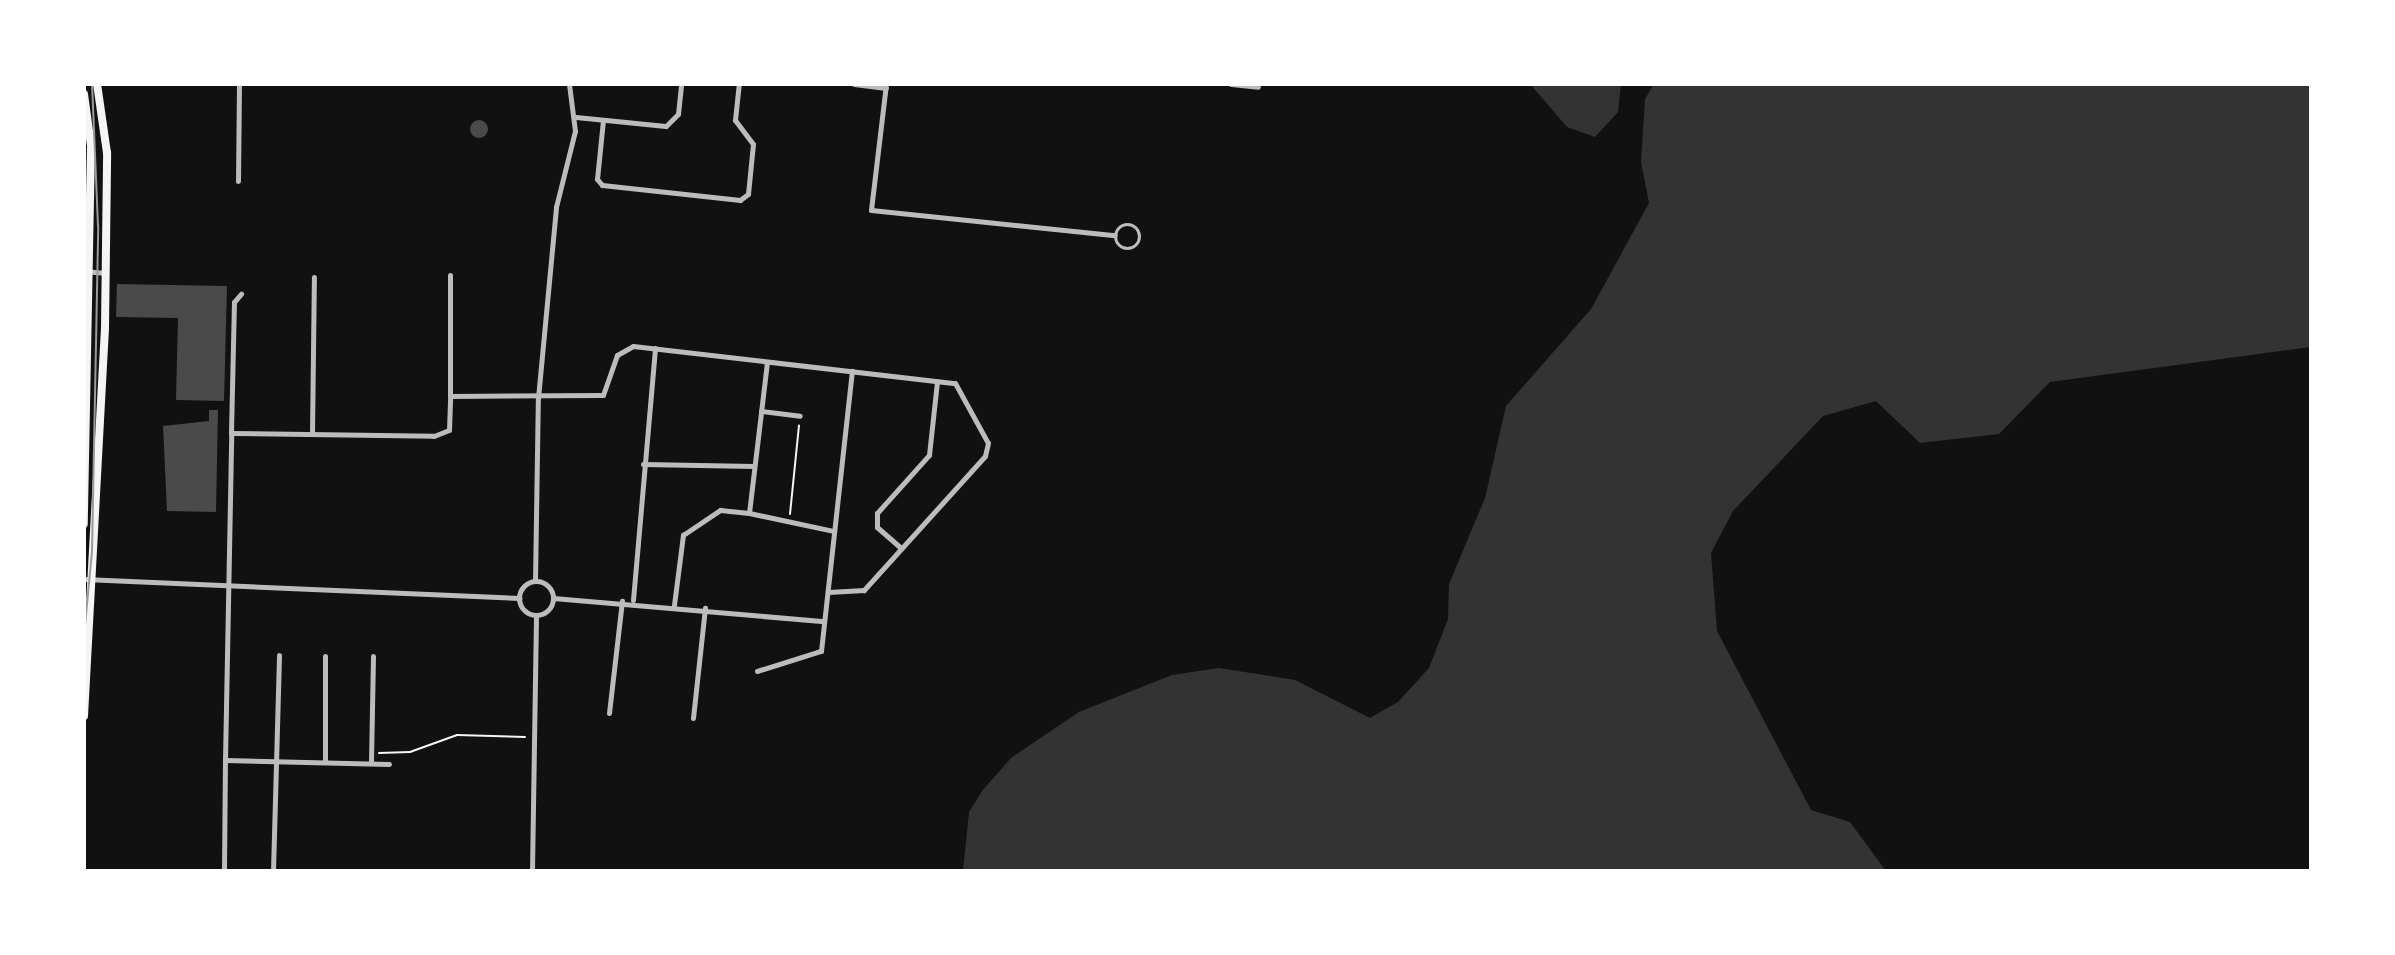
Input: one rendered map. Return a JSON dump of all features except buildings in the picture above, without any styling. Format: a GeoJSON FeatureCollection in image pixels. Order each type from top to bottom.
{"type":"FeatureCollection","features":[{"type":"Feature","properties":{"kind":"main road"},"geometry":{"type":"LineString","coordinates":[[84,716],[96,580],[106,273],[107,153],[97,84]]}},
{"type":"Feature","properties":{"kind":"main road"},"geometry":{"type":"LineString","coordinates":[[84,94],[84,524]]}},
{"type":"Feature","properties":{"kind":"street"},"geometry":{"type":"LineString","coordinates":[[238,181],[239,84]]}},
{"type":"Feature","properties":{"kind":"street"},"geometry":{"type":"LineString","coordinates":[[520,598],[535,581],[538,398],[565,173],[576,117],[569,84]]}},
{"type":"Feature","properties":{"kind":"street"},"geometry":{"type":"LineString","coordinates":[[576,117],[666,126],[678,114],[681,84]]}},
{"type":"Feature","properties":{"kind":"street"},"geometry":{"type":"LineString","coordinates":[[603,120],[602,185],[740,200],[748,194],[753,144],[735,120],[739,84]]}},
{"type":"Feature","properties":{"kind":"street"},"geometry":{"type":"LineString","coordinates":[[854,84],[886,86],[871,210],[1115,235]]}},
{"type":"Feature","properties":{"kind":"street"},"geometry":{"type":"LineString","coordinates":[[1231,84],[1258,87]]}},
{"type":"Feature","properties":{"kind":"street"},"geometry":{"type":"LineString","coordinates":[[86,272],[106,273]]}},
{"type":"Feature","properties":{"kind":"street"},"geometry":{"type":"LineString","coordinates":[[231,433],[434,436],[449,430],[450,275]]}},
{"type":"Feature","properties":{"kind":"street"},"geometry":{"type":"LineString","coordinates":[[312,434],[314,277]]}},
{"type":"Feature","properties":{"kind":"street"},"geometry":{"type":"LineString","coordinates":[[224,871],[234,302],[241,294]]}},
{"type":"Feature","properties":{"kind":"street"},"geometry":{"type":"LineString","coordinates":[[450,396],[538,398],[603,395],[617,355],[633,346],[955,383],[988,443],[985,456],[864,590],[828,592]]}},
{"type":"Feature","properties":{"kind":"street"},"geometry":{"type":"LineString","coordinates":[[633,600],[655,348]]}},
{"type":"Feature","properties":{"kind":"street"},"geometry":{"type":"LineString","coordinates":[[749,513],[767,362]]}},
{"type":"Feature","properties":{"kind":"street"},"geometry":{"type":"LineString","coordinates":[[757,671],[821,651],[852,371]]}},
{"type":"Feature","properties":{"kind":"street"},"geometry":{"type":"LineString","coordinates":[[901,548],[877,527],[877,513],[929,455],[937,381]]}},
{"type":"Feature","properties":{"kind":"street"},"geometry":{"type":"LineString","coordinates":[[761,411],[800,416]]}},
{"type":"Feature","properties":{"kind":"street"},"geometry":{"type":"LineString","coordinates":[[643,464],[754,466]]}},
{"type":"Feature","properties":{"kind":"street"},"geometry":{"type":"LineString","coordinates":[[674,605],[683,535],[720,510],[789,520],[834,531]]}},
{"type":"Feature","properties":{"kind":"street"},"geometry":{"type":"LineString","coordinates":[[84,579],[520,598],[536,615]]}},
{"type":"Feature","properties":{"kind":"street"},"geometry":{"type":"LineString","coordinates":[[535,581],[553,598],[633,600],[824,621]]}},
{"type":"Feature","properties":{"kind":"street"},"geometry":{"type":"LineString","coordinates":[[532,871],[536,615],[553,598]]}},
{"type":"Feature","properties":{"kind":"street"},"geometry":{"type":"LineString","coordinates":[[609,713],[622,601]]}},
{"type":"Feature","properties":{"kind":"street"},"geometry":{"type":"LineString","coordinates":[[693,718],[705,608]]}},
{"type":"Feature","properties":{"kind":"street"},"geometry":{"type":"LineString","coordinates":[[273,871],[279,655]]}},
{"type":"Feature","properties":{"kind":"street"},"geometry":{"type":"LineString","coordinates":[[325,656],[325,760]]}},
{"type":"Feature","properties":{"kind":"street"},"geometry":{"type":"LineString","coordinates":[[371,761],[373,656]]}},
{"type":"Feature","properties":{"kind":"street"},"geometry":{"type":"LineString","coordinates":[[225,760],[371,761],[389,764]]}},
{"type":"Feature","properties":{"kind":"lane"},"geometry":{"type":"LineString","coordinates":[[1128,224],[1139,236],[1128,249],[1115,235],[1128,224]]}},
{"type":"Feature","properties":{"kind":"path"},"geometry":{"type":"LineString","coordinates":[[789,520],[800,416]]}},
{"type":"Feature","properties":{"kind":"path"},"geometry":{"type":"LineString","coordinates":[[371,752],[410,752],[457,735],[534,739]]}},
{"type":"Feature","properties":{"kind":"shaded area"},"geometry":{"type":"Polygon","coordinates":[[[1530,84],[1621,84],[1618,112],[1595,137],[1567,127],[1530,84]]]}},
{"type":"Feature","properties":{"kind":"shaded area"},"geometry":{"type":"Polygon","coordinates":[[[1654,84],[2311,84],[2311,347],[2050,382],[1999,434],[1920,443],[1876,401],[1823,416],[1733,511],[1711,553],[1717,631],[1811,810],[1850,822],[1886,871],[963,871],[969,812],[982,791],[1011,758],[1079,712],[1172,675],[1219,668],[1295,680],[1370,718],[1398,702],[1429,668],[1448,619],[1449,584],[1485,498],[1506,406],[1591,309],[1649,203],[1641,162],[1645,99],[1654,84]]]}},
{"type":"Feature","properties":{"kind":"tram line"},"geometry":{"type":"LineString","coordinates":[[84,636],[92,552],[98,226],[92,84]]}}]}
